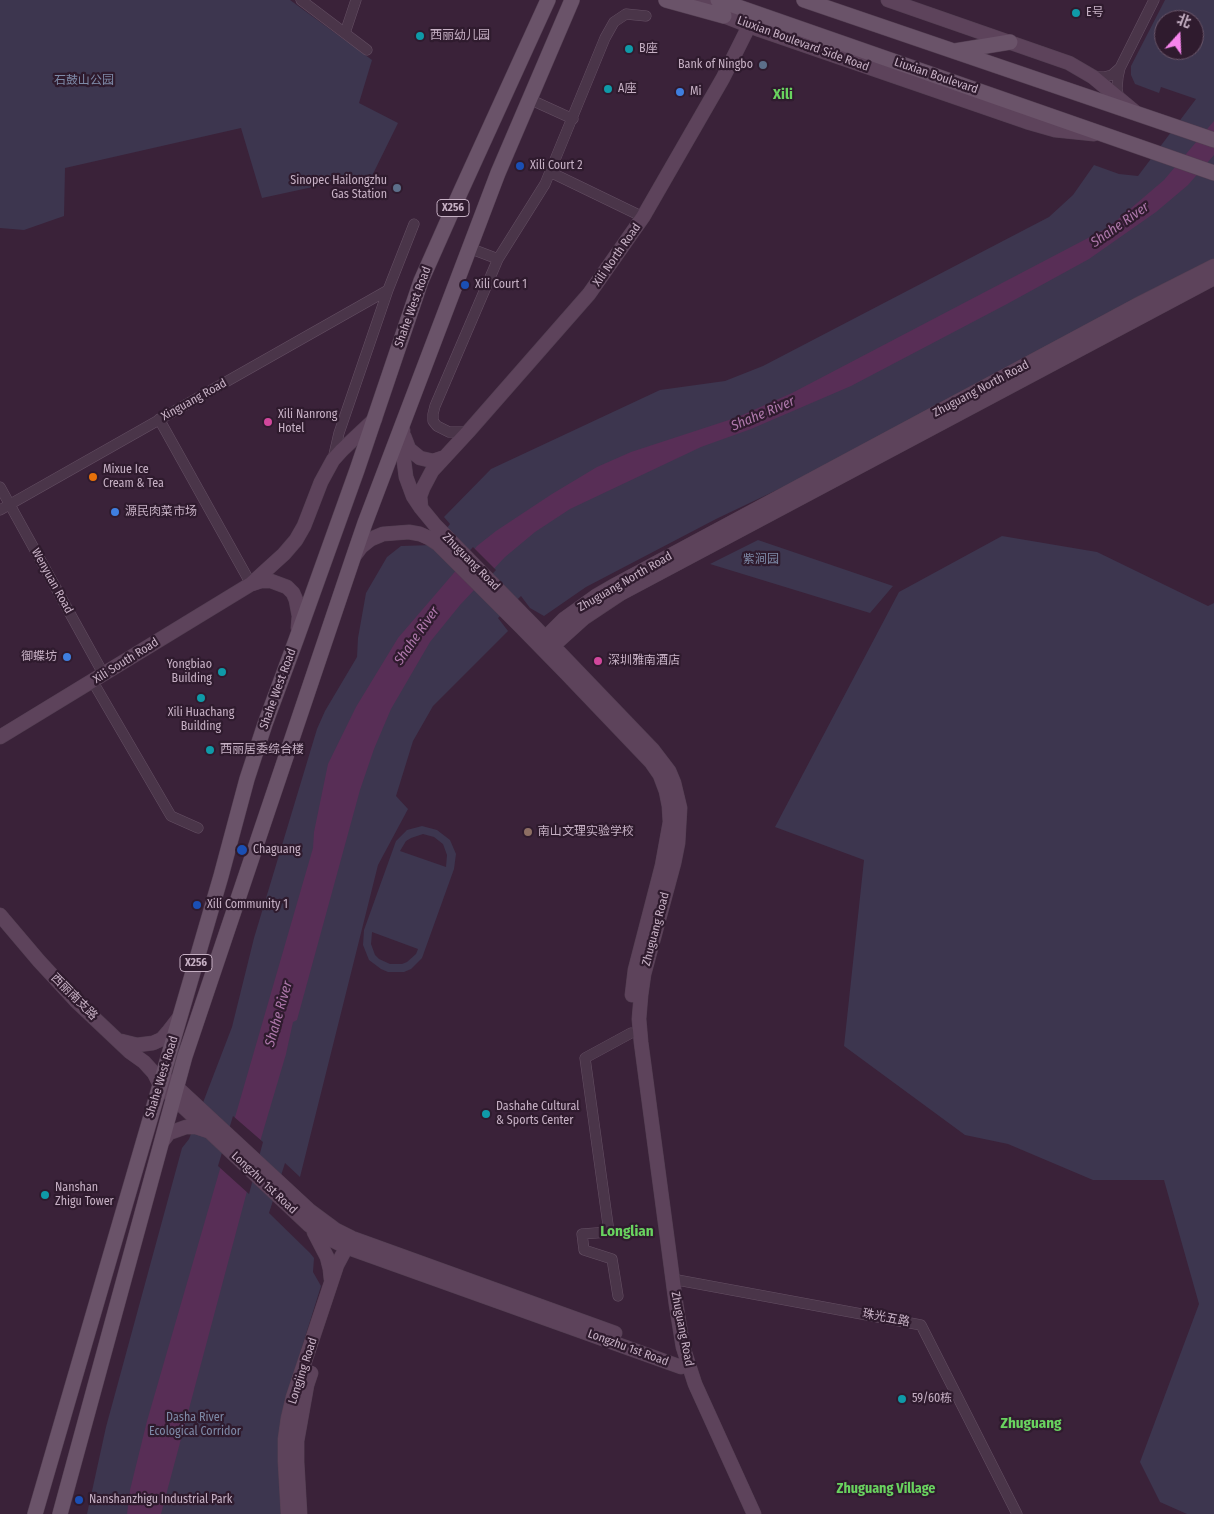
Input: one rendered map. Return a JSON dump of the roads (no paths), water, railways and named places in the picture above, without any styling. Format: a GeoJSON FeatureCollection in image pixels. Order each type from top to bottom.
{"type":"FeatureCollection","features":[{"type":"Feature","properties":{"kind":"main road","name":"Shahe West Road"},"geometry":{"type":"LineString","coordinates":[[60,1514],[185,1056],[353,558],[498,173],[572,0]]}},
{"type":"Feature","properties":{"kind":"main road"},"geometry":{"type":"LineString","coordinates":[[562,21],[580,0]]}},
{"type":"Feature","properties":{"kind":"main road"},"geometry":{"type":"LineString","coordinates":[[666,0],[724,16]]}},
{"type":"Feature","properties":{"kind":"main road","name":"Liuxian Boulevard"},"geometry":{"type":"LineString","coordinates":[[718,0],[1214,173]]}},
{"type":"Feature","properties":{"kind":"main road"},"geometry":{"type":"LineString","coordinates":[[804,0],[1214,140]]}},
{"type":"Feature","properties":{"kind":"main road","name":"Shahe West Road"},"geometry":{"type":"LineString","coordinates":[[35,1514],[159,1078],[181,1014],[247,779],[265,724],[375,419],[430,258],[548,1]]}},
{"type":"Feature","properties":{"kind":"main road"},"geometry":{"type":"LineString","coordinates":[[954,51],[1010,42]]}},
{"type":"Feature","properties":{"kind":"street"},"geometry":{"type":"LineString","coordinates":[[301,0],[367,50]]}},
{"type":"Feature","properties":{"kind":"street"},"geometry":{"type":"LineString","coordinates":[[345,33],[356,0]]}},
{"type":"Feature","properties":{"kind":"street","name":"Liuxian Boulevard Side Road"},"geometry":{"type":"LineString","coordinates":[[702,0],[724,16],[749,26],[1042,127],[1109,136]]}},
{"type":"Feature","properties":{"kind":"street"},"geometry":{"type":"LineString","coordinates":[[888,0],[1069,63],[1093,77],[1137,114]]}},
{"type":"Feature","properties":{"kind":"street"},"geometry":{"type":"LineString","coordinates":[[1119,99],[1117,89],[1120,68],[1154,0]]}},
{"type":"Feature","properties":{"kind":"street"},"geometry":{"type":"LineString","coordinates":[[468,432],[449,432],[442,429],[433,422],[433,414],[498,259],[545,184],[605,38],[614,22],[626,14],[646,16]]}},
{"type":"Feature","properties":{"kind":"street","name":"Xili North Road"},"geometry":{"type":"LineString","coordinates":[[420,508],[420,496],[426,480],[589,294],[643,217],[723,78],[749,26]]}},
{"type":"Feature","properties":{"kind":"street"},"geometry":{"type":"LineString","coordinates":[[1093,77],[1104,78],[1112,75],[1120,68]]}},
{"type":"Feature","properties":{"kind":"street"},"geometry":{"type":"LineString","coordinates":[[529,99],[572,119]]}},
{"type":"Feature","properties":{"kind":"street"},"geometry":{"type":"LineString","coordinates":[[550,172],[643,217]]}},
{"type":"Feature","properties":{"kind":"street"},"geometry":{"type":"LineString","coordinates":[[333,460],[339,433],[388,290],[414,224]]}},
{"type":"Feature","properties":{"kind":"street"},"geometry":{"type":"LineString","coordinates":[[469,248],[498,259]]}},
{"type":"Feature","properties":{"kind":"street","name":"Zhuguang North Road"},"geometry":{"type":"LineString","coordinates":[[546,643],[564,619],[615,585],[1137,305],[1214,266]]}},
{"type":"Feature","properties":{"kind":"street","name":"Zhuguang North Road"},"geometry":{"type":"LineString","coordinates":[[546,643],[620,594],[1214,278]]}},
{"type":"Feature","properties":{"kind":"street","name":"Xinguang Road"},"geometry":{"type":"LineString","coordinates":[[0,510],[388,290]]}},
{"type":"Feature","properties":{"kind":"street","name":"Zhuguang Road"},"geometry":{"type":"LineString","coordinates":[[406,415],[402,431],[402,461],[406,477],[413,496],[442,540],[653,750],[669,771],[674,782],[678,795],[680,823],[678,843],[644,974],[639,1019],[642,1052],[679,1326],[682,1362],[695,1384],[754,1514]]}},
{"type":"Feature","properties":{"kind":"street"},"geometry":{"type":"LineString","coordinates":[[159,419],[251,584]]}},
{"type":"Feature","properties":{"kind":"street","name":"Xili South Road"},"geometry":{"type":"LineString","coordinates":[[0,738],[251,584],[284,554],[296,540],[304,526],[321,482],[333,460],[375,419]]}},
{"type":"Feature","properties":{"kind":"street"},"geometry":{"type":"LineString","coordinates":[[402,431],[409,448],[420,458],[433,460],[445,457]]}},
{"type":"Feature","properties":{"kind":"street","name":"Wenyuan Road"},"geometry":{"type":"LineString","coordinates":[[0,486],[170,816],[198,828]]}},
{"type":"Feature","properties":{"kind":"street","name":"Zhuguang Road"},"geometry":{"type":"LineString","coordinates":[[353,558],[361,546],[383,534],[409,532],[442,540]]}},
{"type":"Feature","properties":{"kind":"street","name":"Xili South Road"},"geometry":{"type":"LineString","coordinates":[[251,584],[271,581],[287,587],[293,594],[298,608],[296,640]]}},
{"type":"Feature","properties":{"kind":"street","name":"Zhuguang Road"},"geometry":{"type":"LineString","coordinates":[[546,643],[651,762],[660,775],[670,806],[670,822],[662,866],[635,970],[632,990],[631,1033],[667,1308],[682,1362],[747,1514]]}},
{"type":"Feature","properties":{"kind":"street","name":"西丽南支路"},"geometry":{"type":"LineString","coordinates":[[0,915],[76,1001],[130,1052],[144,1062],[159,1078]]}},
{"type":"Feature","properties":{"kind":"street"},"geometry":{"type":"LineString","coordinates":[[117,1040],[137,1045],[153,1043],[162,1039],[181,1014]]}},
{"type":"Feature","properties":{"kind":"street"},"geometry":{"type":"LineString","coordinates":[[618,1296],[612,1259],[584,1250],[582,1234],[609,1232],[585,1058],[631,1033]]}},
{"type":"Feature","properties":{"kind":"street","name":"Longzhu 1st Road"},"geometry":{"type":"LineString","coordinates":[[159,1078],[316,1216],[356,1247]]}},
{"type":"Feature","properties":{"kind":"street","name":"Longzhu 1st Road"},"geometry":{"type":"LineString","coordinates":[[175,1093],[211,1133],[309,1225],[327,1238],[682,1362]]}},
{"type":"Feature","properties":{"kind":"street"},"geometry":{"type":"LineString","coordinates":[[162,1142],[169,1133],[186,1127],[200,1128],[211,1133]]}},
{"type":"Feature","properties":{"kind":"street"},"geometry":{"type":"LineString","coordinates":[[309,1225],[327,1257],[330,1286]]}},
{"type":"Feature","properties":{"kind":"street","name":"Longjing Road"},"geometry":{"type":"LineString","coordinates":[[288,1514],[285,1439],[293,1397],[340,1257],[356,1247]]}},
{"type":"Feature","properties":{"kind":"street","name":"Longjing Road"},"geometry":{"type":"LineString","coordinates":[[300,1514],[297,1441],[307,1385],[346,1267],[356,1247]]}},
{"type":"Feature","properties":{"kind":"street","name":"珠光五路"},"geometry":{"type":"LineString","coordinates":[[672,1279],[921,1325],[1017,1514]]}},
{"type":"Feature","properties":{"kind":"water","name":"Shahe River"},"geometry":{"type":"Polygon","coordinates":[[[1214,121],[1214,155],[1188,185],[1156,212],[1089,259],[851,386],[751,429],[701,447],[570,509],[535,532],[505,557],[460,605],[430,642],[391,709],[374,749],[360,790],[297,1020],[293,1022],[286,1054],[262,1135],[161,1514],[127,1514],[130,1490],[147,1421],[313,848],[314,832],[328,764],[356,707],[398,638],[477,546],[496,531],[552,494],[597,467],[631,452],[738,417],[792,393],[1109,227],[1164,180],[1214,121]]]}},
{"type":"Feature","properties":{"kind":"place","name":"E号"},"geometry":{"type":"Point","coordinates":[1076,13]}},
{"type":"Feature","properties":{"kind":"place","name":"西丽幼儿园"},"geometry":{"type":"Point","coordinates":[420,36]}},
{"type":"Feature","properties":{"kind":"place","name":"B座"},"geometry":{"type":"Point","coordinates":[629,49]}},
{"type":"Feature","properties":{"kind":"place","name":"Bank of Ningbo"},"geometry":{"type":"Point","coordinates":[763,65]}},
{"type":"Feature","properties":{"kind":"place","name":"A座"},"geometry":{"type":"Point","coordinates":[608,89]}},
{"type":"Feature","properties":{"kind":"place","name":"Mi"},"geometry":{"type":"Point","coordinates":[680,92]}},
{"type":"Feature","properties":{"kind":"place","name":"Xili Court 2"},"geometry":{"type":"Point","coordinates":[520,166]}},
{"type":"Feature","properties":{"kind":"place","name":"Sinopec Hailongzhu Gas Station"},"geometry":{"type":"Point","coordinates":[397,188]}},
{"type":"Feature","properties":{"kind":"place","name":"Xili Court 1"},"geometry":{"type":"Point","coordinates":[465,285]}},
{"type":"Feature","properties":{"kind":"place","name":"Xili Nanrong Hotel"},"geometry":{"type":"Point","coordinates":[268,422]}},
{"type":"Feature","properties":{"kind":"place","name":"Mixue Ice Cream & Tea"},"geometry":{"type":"Point","coordinates":[93,477]}},
{"type":"Feature","properties":{"kind":"place","name":"源民肉菜市场"},"geometry":{"type":"Point","coordinates":[115,512]}},
{"type":"Feature","properties":{"kind":"place","name":"御蝶坊"},"geometry":{"type":"Point","coordinates":[67,657]}},
{"type":"Feature","properties":{"kind":"place","name":"深圳雅南酒店"},"geometry":{"type":"Point","coordinates":[598,661]}},
{"type":"Feature","properties":{"kind":"place","name":"Yongbiao Building"},"geometry":{"type":"Point","coordinates":[222,672]}},
{"type":"Feature","properties":{"kind":"place","name":"Xili Huachang Building"},"geometry":{"type":"Point","coordinates":[201,698]}},
{"type":"Feature","properties":{"kind":"place","name":"西丽居委综合楼"},"geometry":{"type":"Point","coordinates":[210,750]}},
{"type":"Feature","properties":{"kind":"place","name":"南山文理实验学校"},"geometry":{"type":"Point","coordinates":[528,832]}},
{"type":"Feature","properties":{"kind":"place","name":"Chaguang"},"geometry":{"type":"Point","coordinates":[242,850]}},
{"type":"Feature","properties":{"kind":"place","name":"Xili Community 1"},"geometry":{"type":"Point","coordinates":[197,905]}},
{"type":"Feature","properties":{"kind":"place","name":"Dashahe Cultural & Sports Center"},"geometry":{"type":"Point","coordinates":[486,1114]}},
{"type":"Feature","properties":{"kind":"place","name":"Nanshan Zhigu Tower"},"geometry":{"type":"Point","coordinates":[45,1195]}},
{"type":"Feature","properties":{"kind":"place","name":"59/60栋"},"geometry":{"type":"Point","coordinates":[902,1399]}},
{"type":"Feature","properties":{"kind":"place","name":"Nanshanzhigu Industrial Park"},"geometry":{"type":"Point","coordinates":[79,1500]}},
{"type":"Feature","properties":{"kind":"district","name":"Xili"},"geometry":{"type":"Point","coordinates":[783,95]}},
{"type":"Feature","properties":{"kind":"district","name":"Longlian"},"geometry":{"type":"Point","coordinates":[627,1232]}},
{"type":"Feature","properties":{"kind":"district","name":"Zhuguang"},"geometry":{"type":"Point","coordinates":[1031,1424]}},
{"type":"Feature","properties":{"kind":"district","name":"Zhuguang Village"},"geometry":{"type":"Point","coordinates":[886,1489]}},
{"type":"Feature","properties":{"kind":"park label","name":"石鼓山公园"},"geometry":{"type":"Point","coordinates":[84,81]}},
{"type":"Feature","properties":{"kind":"park label","name":"紫涧园"},"geometry":{"type":"Point","coordinates":[761,560]}},
{"type":"Feature","properties":{"kind":"park label","name":"Dasha River Ecological Corridor"},"geometry":{"type":"Point","coordinates":[195,1425]}}]}
